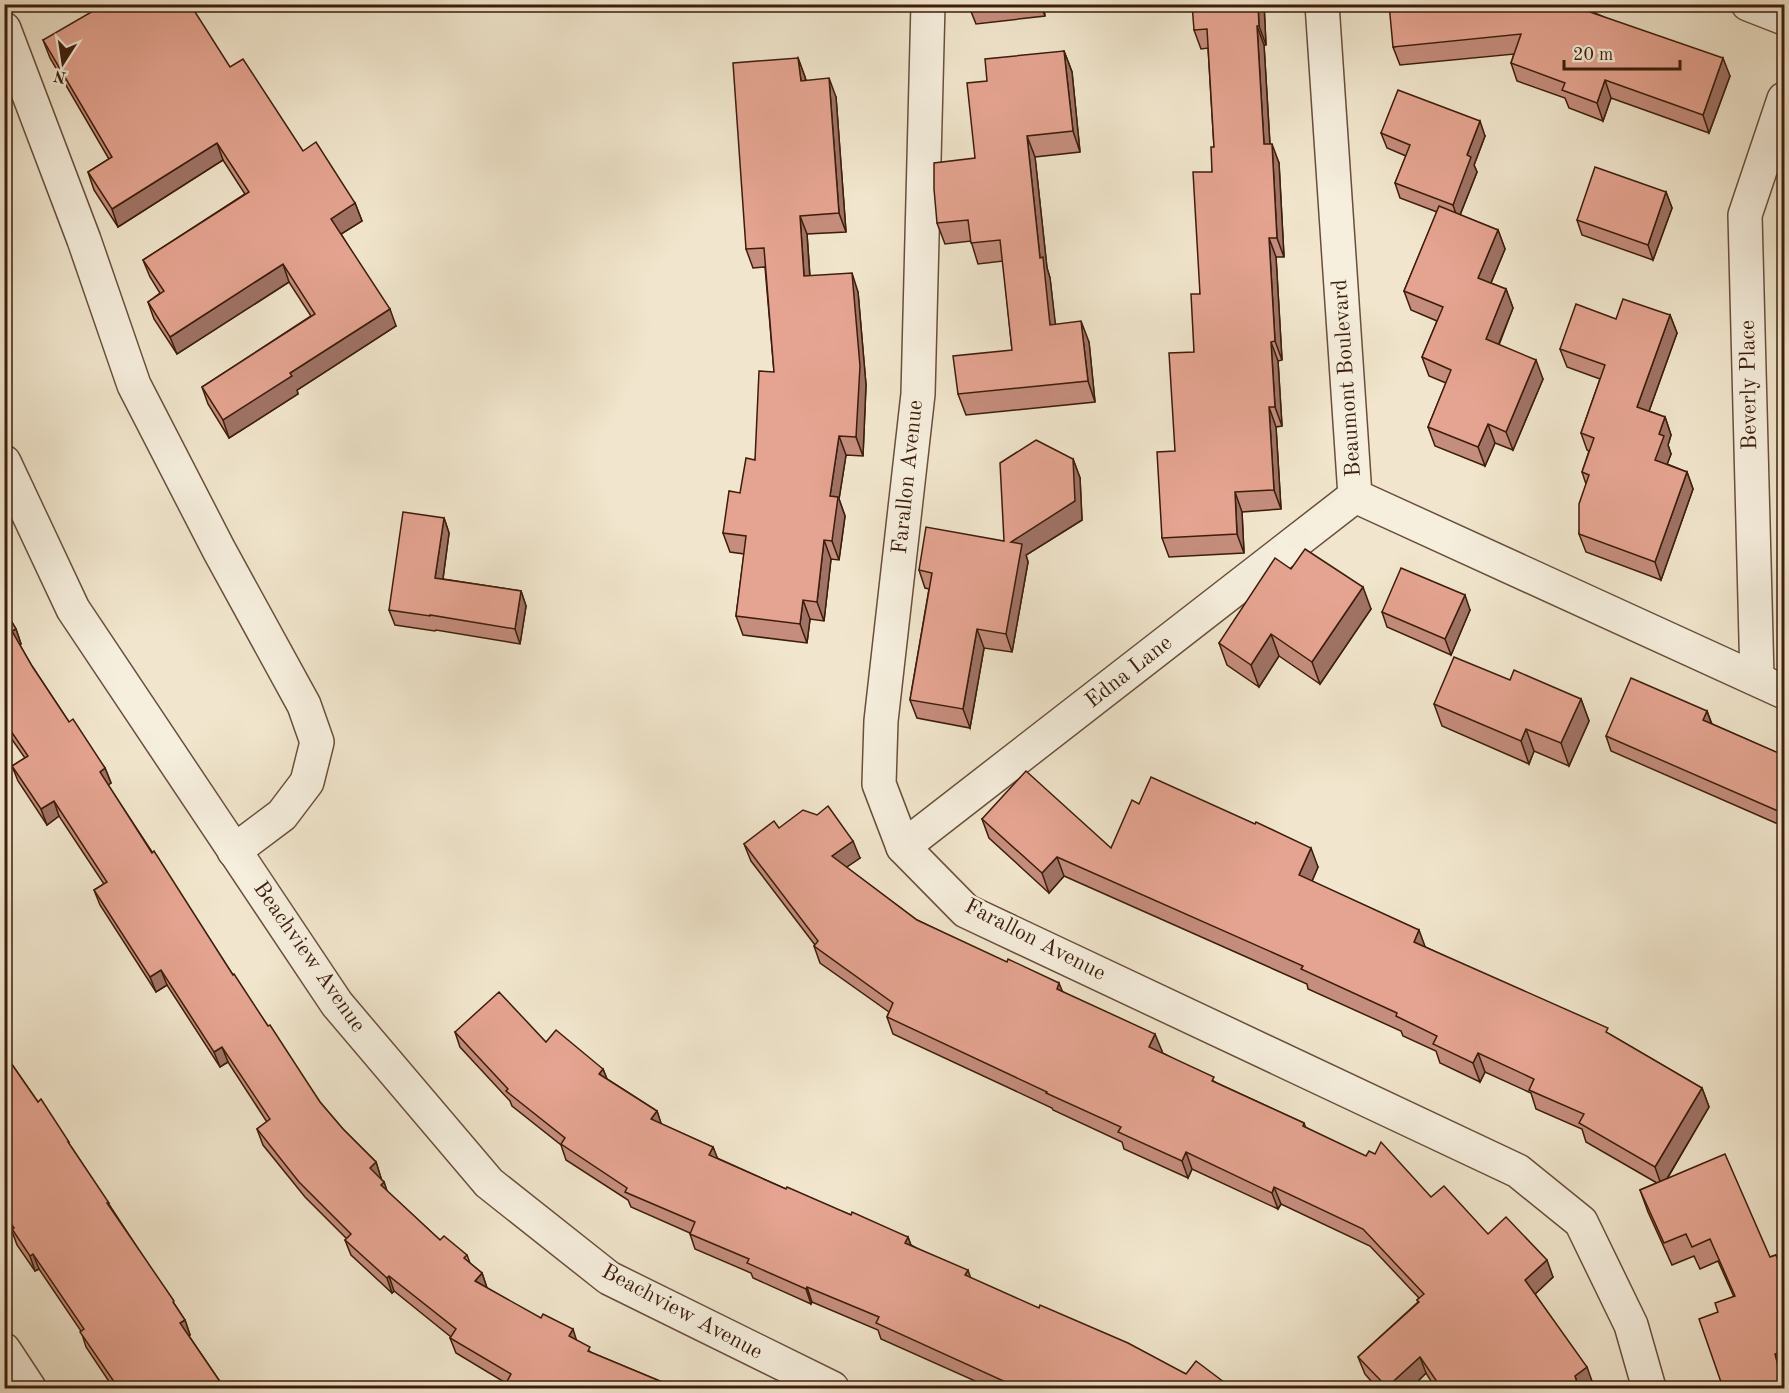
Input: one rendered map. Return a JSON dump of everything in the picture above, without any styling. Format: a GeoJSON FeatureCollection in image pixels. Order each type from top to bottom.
{"type":"FeatureCollection","features":[{"type":"Feature","properties":{"kind":"street","name":"Farallon Avenue"},"geometry":{"type":"LineString","coordinates":[[928,4],[918,394],[881,721],[879,784],[903,847],[966,910],[1518,1172],[1581,1222],[1631,1325],[1649,1389]]}},
{"type":"Feature","properties":{"kind":"street","name":"Beaumont Boulevard"},"geometry":{"type":"LineString","coordinates":[[1322,4],[1355,496],[1771,685]]}},
{"type":"Feature","properties":{"kind":"street"},"geometry":{"type":"LineString","coordinates":[[1748,4],[1785,18]]}},
{"type":"Feature","properties":{"kind":"street"},"geometry":{"type":"LineString","coordinates":[[4,29],[80,229],[134,385],[219,550],[304,705],[317,742],[307,782],[282,814],[234,851]]}},
{"type":"Feature","properties":{"kind":"street","name":"Beverly Place"},"geometry":{"type":"LineString","coordinates":[[1771,685],[1745,214],[1785,99]]}},
{"type":"Feature","properties":{"kind":"street","name":"Beachview Avenue"},"geometry":{"type":"LineString","coordinates":[[4,462],[74,609],[234,851],[337,1004],[489,1183],[609,1278],[832,1389]]}},
{"type":"Feature","properties":{"kind":"street","name":"Edna Lane"},"geometry":{"type":"LineString","coordinates":[[903,847],[1355,496]]}},
{"type":"Feature","properties":{"kind":"street"},"geometry":{"type":"LineString","coordinates":[[4,1350],[29,1389]]}},
{"type":"Feature","properties":{"kind":"building"},"geometry":{"type":"Polygon","coordinates":[[[105,4],[190,4],[230,67],[243,59],[303,151],[316,142],[355,203],[331,219],[390,309],[290,373],[292,376],[223,420],[202,387],[315,314],[283,264],[170,337],[148,302],[164,291],[143,260],[249,192],[217,143],[112,209],[88,172],[112,157],[43,40],[105,4]]]}},
{"type":"Feature","properties":{"kind":"building"},"geometry":{"type":"Polygon","coordinates":[[[970,4],[1010,4],[970,9],[970,4]]]}},
{"type":"Feature","properties":{"kind":"building"},"geometry":{"type":"Polygon","coordinates":[[[1192,4],[1258,4],[1259,26],[1257,26],[1264,144],[1272,144],[1277,238],[1269,238],[1275,341],[1271,342],[1275,407],[1269,407],[1274,490],[1235,492],[1237,534],[1162,538],[1157,452],[1175,451],[1169,353],[1194,352],[1191,294],[1200,294],[1193,172],[1212,172],[1211,147],[1214,147],[1207,29],[1194,30],[1192,4]]]}},
{"type":"Feature","properties":{"kind":"building"},"geometry":{"type":"Polygon","coordinates":[[[1389,4],[1590,4],[1592,6],[1590,12],[1723,58],[1703,115],[1605,80],[1597,103],[1562,90],[1565,83],[1511,63],[1521,34],[1393,47],[1389,4]]]}},
{"type":"Feature","properties":{"kind":"building"},"geometry":{"type":"Polygon","coordinates":[[[1064,51],[1073,131],[1027,136],[1040,258],[1043,257],[1050,325],[1081,321],[1088,381],[958,394],[953,356],[1012,350],[1000,240],[971,243],[968,220],[937,223],[934,163],[975,158],[967,83],[987,81],[985,59],[1064,51]]]}},
{"type":"Feature","properties":{"kind":"building"},"geometry":{"type":"Polygon","coordinates":[[[798,58],[801,81],[829,78],[839,213],[800,216],[804,276],[852,273],[860,366],[856,437],[839,436],[830,496],[838,497],[832,541],[824,540],[817,602],[803,600],[800,624],[736,616],[746,536],[723,533],[729,491],[740,493],[746,458],[755,460],[759,371],[774,372],[764,248],[746,249],[733,63],[798,58]]]}},
{"type":"Feature","properties":{"kind":"building"},"geometry":{"type":"Polygon","coordinates":[[[1398,90],[1480,121],[1467,155],[1471,157],[1453,205],[1395,183],[1410,145],[1381,133],[1398,90]]]}},
{"type":"Feature","properties":{"kind":"building"},"geometry":{"type":"Polygon","coordinates":[[[1595,167],[1666,192],[1648,245],[1577,220],[1595,167]]]}},
{"type":"Feature","properties":{"kind":"building"},"geometry":{"type":"Polygon","coordinates":[[[1439,206],[1498,230],[1478,278],[1506,289],[1486,339],[1536,360],[1506,432],[1488,424],[1478,447],[1428,427],[1451,370],[1422,357],[1443,307],[1404,291],[1439,206]]]}},
{"type":"Feature","properties":{"kind":"building"},"geometry":{"type":"Polygon","coordinates":[[[1623,299],[1670,315],[1637,407],[1665,417],[1659,434],[1664,436],[1655,460],[1687,472],[1655,562],[1579,534],[1579,504],[1589,475],[1582,472],[1594,438],[1581,433],[1605,365],[1560,349],[1576,304],[1616,319],[1623,299]]]}},
{"type":"Feature","properties":{"kind":"building"},"geometry":{"type":"Polygon","coordinates":[[[1036,440],[1073,459],[1075,501],[1011,542],[1022,544],[1006,634],[977,629],[963,709],[910,700],[932,573],[919,570],[926,527],[1004,541],[1000,463],[1036,440]]]}},
{"type":"Feature","properties":{"kind":"building"},"geometry":{"type":"Polygon","coordinates":[[[403,512],[444,518],[435,578],[521,591],[515,629],[389,610],[403,512]]]}},
{"type":"Feature","properties":{"kind":"building"},"geometry":{"type":"Polygon","coordinates":[[[1305,549],[1363,587],[1312,662],[1271,634],[1251,665],[1219,643],[1275,558],[1291,569],[1305,549]]]}},
{"type":"Feature","properties":{"kind":"building"},"geometry":{"type":"Polygon","coordinates":[[[1401,568],[1465,595],[1445,639],[1382,612],[1401,568]]]}},
{"type":"Feature","properties":{"kind":"building"},"geometry":{"type":"Polygon","coordinates":[[[4,609],[16,629],[12,631],[32,666],[69,722],[73,719],[105,768],[100,772],[152,853],[154,851],[233,975],[268,1026],[270,1025],[320,1102],[376,1162],[370,1168],[384,1182],[381,1185],[440,1240],[444,1236],[467,1255],[464,1258],[482,1273],[475,1281],[541,1318],[543,1314],[573,1329],[569,1336],[590,1347],[588,1351],[679,1389],[507,1389],[504,1387],[511,1374],[450,1338],[456,1329],[389,1276],[387,1278],[345,1240],[351,1234],[299,1182],[257,1129],[270,1119],[222,1047],[214,1052],[161,970],[150,977],[94,890],[107,882],[54,801],[41,809],[12,766],[28,756],[4,721],[4,609]]]}},
{"type":"Feature","properties":{"kind":"building"},"geometry":{"type":"Polygon","coordinates":[[[1454,657],[1510,680],[1514,670],[1581,699],[1561,743],[1526,729],[1521,741],[1434,704],[1454,657]]]}},
{"type":"Feature","properties":{"kind":"building"},"geometry":{"type":"Polygon","coordinates":[[[1631,678],[1707,711],[1703,720],[1785,756],[1785,767],[1780,778],[1785,781],[1785,814],[1606,736],[1631,678]]]}},
{"type":"Feature","properties":{"kind":"building"},"geometry":{"type":"Polygon","coordinates":[[[1026,771],[1111,848],[1132,800],[1139,804],[1151,777],[1255,824],[1256,822],[1311,848],[1299,875],[1419,930],[1414,942],[1608,1028],[1606,1032],[1702,1088],[1655,1167],[1579,1123],[1584,1114],[1529,1090],[1534,1079],[1478,1053],[1473,1063],[1433,1044],[1437,1036],[1396,1016],[1397,1013],[1301,969],[1303,966],[1057,857],[1042,873],[982,819],[1026,771]]]}},
{"type":"Feature","properties":{"kind":"building"},"geometry":{"type":"Polygon","coordinates":[[[828,806],[853,841],[832,856],[917,920],[1007,962],[1008,959],[1059,983],[1057,989],[1155,1034],[1149,1047],[1214,1077],[1212,1081],[1304,1123],[1303,1126],[1366,1156],[1369,1151],[1375,1154],[1381,1142],[1431,1197],[1444,1186],[1488,1234],[1506,1217],[1547,1260],[1525,1280],[1587,1367],[1575,1376],[1579,1389],[1442,1389],[1420,1357],[1387,1387],[1358,1357],[1419,1302],[1417,1300],[1424,1294],[1363,1229],[1274,1187],[1272,1193],[1186,1152],[1182,1161],[1118,1132],[1121,1127],[887,1017],[893,1003],[814,946],[818,941],[744,844],[774,821],[779,828],[803,810],[817,815],[828,806]]]}},
{"type":"Feature","properties":{"kind":"building"},"geometry":{"type":"Polygon","coordinates":[[[499,992],[546,1042],[556,1030],[603,1069],[599,1074],[657,1111],[651,1119],[713,1147],[709,1155],[786,1189],[787,1187],[851,1215],[852,1212],[908,1237],[905,1243],[968,1270],[965,1275],[1039,1308],[1040,1305],[1128,1343],[1186,1374],[1196,1361],[1233,1389],[1021,1389],[876,1323],[879,1317],[807,1287],[806,1289],[747,1263],[749,1259],[690,1234],[695,1222],[625,1192],[627,1188],[561,1144],[565,1138],[506,1091],[508,1089],[455,1032],[499,992]]]}},
{"type":"Feature","properties":{"kind":"building"},"geometry":{"type":"Polygon","coordinates":[[[4,1053],[38,1102],[41,1099],[109,1203],[107,1203],[174,1301],[185,1320],[180,1323],[225,1389],[119,1389],[80,1332],[84,1329],[33,1254],[30,1256],[12,1229],[14,1228],[4,1213],[4,1053]]]}},
{"type":"Feature","properties":{"kind":"building"},"geometry":{"type":"Polygon","coordinates":[[[1725,1154],[1770,1257],[1776,1255],[1785,1279],[1785,1351],[1775,1354],[1784,1389],[1707,1389],[1722,1385],[1699,1319],[1718,1312],[1715,1303],[1735,1296],[1710,1239],[1692,1247],[1686,1234],[1664,1243],[1640,1190],[1725,1154]]]}}]}
